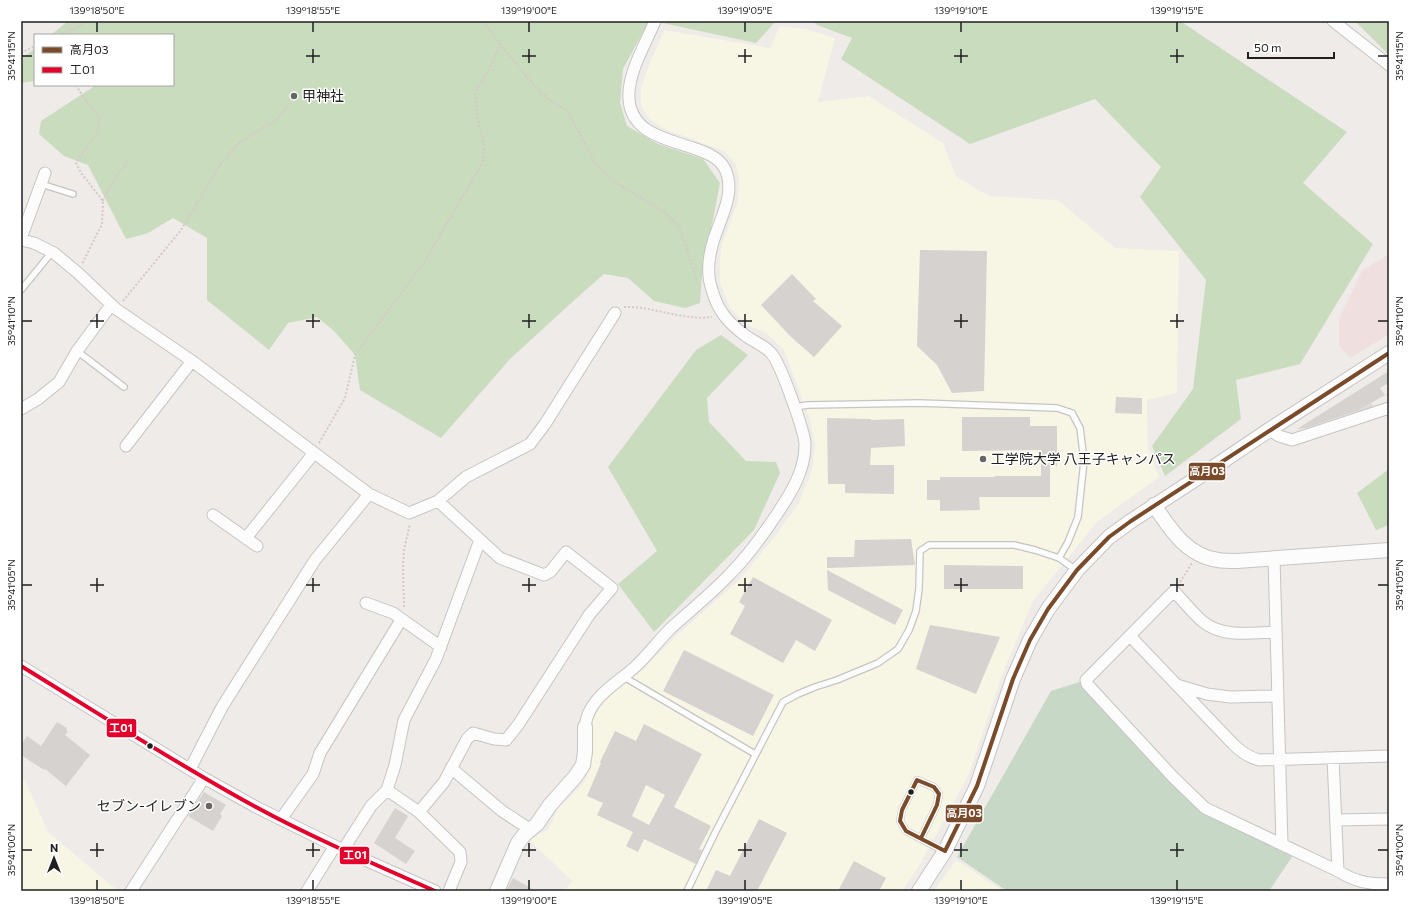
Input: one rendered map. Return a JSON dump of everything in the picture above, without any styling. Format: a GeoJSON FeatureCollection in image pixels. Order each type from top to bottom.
{"type":"FeatureCollection","features":[{"type":"Feature","properties":{"kind":"street"},"geometry":{"type":"LineString","coordinates":[[497,891],[518,843],[524,835],[537,824],[550,805],[576,777],[583,765],[586,717],[593,704],[603,692],[624,677],[636,666],[670,630],[731,573],[763,535],[785,503],[795,485],[803,464],[805,443],[801,426],[774,356],[764,346],[746,336],[723,315],[714,298],[711,288],[708,272],[709,259],[712,245],[729,196],[729,183],[726,171],[714,156],[660,137],[647,130],[637,122],[632,112],[628,100],[628,88],[632,74],[655,21]]}},
{"type":"Feature","properties":{"kind":"street"},"geometry":{"type":"LineString","coordinates":[[1334,21],[1389,65]]}},
{"type":"Feature","properties":{"kind":"street"},"geometry":{"type":"LineString","coordinates":[[43,178],[21,239],[52,251],[78,272],[113,307],[257,408],[369,494],[409,513],[438,500],[466,476],[530,444],[545,424],[615,313]]}},
{"type":"Feature","properties":{"kind":"street"},"geometry":{"type":"LineString","coordinates":[[21,409],[38,400],[60,382],[77,351],[113,307]]}},
{"type":"Feature","properties":{"kind":"street"},"geometry":{"type":"LineString","coordinates":[[919,891],[945,851],[978,786],[1013,679],[1030,640],[1048,609],[1077,570],[1109,537],[1389,352]]}},
{"type":"Feature","properties":{"kind":"street"},"geometry":{"type":"LineString","coordinates":[[126,446],[192,361]]}},
{"type":"Feature","properties":{"kind":"street"},"geometry":{"type":"LineString","coordinates":[[1269,430],[1279,436],[1292,440],[1389,408]]}},
{"type":"Feature","properties":{"kind":"street"},"geometry":{"type":"LineString","coordinates":[[246,538],[314,453]]}},
{"type":"Feature","properties":{"kind":"street"},"geometry":{"type":"LineString","coordinates":[[190,769],[222,707],[311,567],[369,494]]}},
{"type":"Feature","properties":{"kind":"street"},"geometry":{"type":"LineString","coordinates":[[419,812],[444,782],[467,739],[473,734],[506,740],[518,726],[589,615],[612,588],[566,552],[550,572],[544,575],[500,558],[438,500]]}},
{"type":"Feature","properties":{"kind":"street"},"geometry":{"type":"LineString","coordinates":[[1154,506],[1179,538],[1198,554],[1218,561],[1237,561],[1389,550]]}},
{"type":"Feature","properties":{"kind":"street"},"geometry":{"type":"LineString","coordinates":[[212,515],[256,546]]}},
{"type":"Feature","properties":{"kind":"street"},"geometry":{"type":"LineString","coordinates":[[307,891],[370,806],[388,790],[395,766],[404,720],[436,659],[480,540]]}},
{"type":"Feature","properties":{"kind":"street"},"geometry":{"type":"LineString","coordinates":[[1274,558],[1282,844]]}},
{"type":"Feature","properties":{"kind":"street"},"geometry":{"type":"LineString","coordinates":[[1275,632],[1230,633],[1221,631],[1203,622],[1174,591],[1086,680],[1086,684],[1173,777],[1205,808],[1352,879],[1366,883],[1389,884]]}},
{"type":"Feature","properties":{"kind":"street"},"geometry":{"type":"LineString","coordinates":[[366,603],[393,613],[440,647]]}},
{"type":"Feature","properties":{"kind":"street"},"geometry":{"type":"LineString","coordinates":[[281,819],[313,774],[320,753],[401,620]]}},
{"type":"Feature","properties":{"kind":"street"},"geometry":{"type":"LineString","coordinates":[[1130,636],[1239,751],[1248,756],[1259,760],[1389,756]]}},
{"type":"Feature","properties":{"kind":"street"},"geometry":{"type":"LineString","coordinates":[[21,666],[99,715],[204,778],[256,807],[339,848],[435,891]]}},
{"type":"Feature","properties":{"kind":"street"},"geometry":{"type":"LineString","coordinates":[[1177,685],[1207,694],[1230,697],[1278,696]]}},
{"type":"Feature","properties":{"kind":"street"},"geometry":{"type":"LineString","coordinates":[[1334,758],[1338,871]]}},
{"type":"Feature","properties":{"kind":"street"},"geometry":{"type":"LineString","coordinates":[[451,768],[502,811],[531,830]]}},
{"type":"Feature","properties":{"kind":"street"},"geometry":{"type":"LineString","coordinates":[[131,891],[204,778]]}},
{"type":"Feature","properties":{"kind":"street"},"geometry":{"type":"LineString","coordinates":[[388,790],[419,812],[460,852],[461,862],[449,891]]}},
{"type":"Feature","properties":{"kind":"street"},"geometry":{"type":"LineString","coordinates":[[1336,820],[1389,819]]}},
{"type":"Feature","properties":{"kind":"lane"},"geometry":{"type":"LineString","coordinates":[[43,178],[73,194]]}},
{"type":"Feature","properties":{"kind":"lane"},"geometry":{"type":"LineString","coordinates":[[21,290],[52,251]]}},
{"type":"Feature","properties":{"kind":"lane"},"geometry":{"type":"LineString","coordinates":[[77,351],[124,387]]}},
{"type":"Feature","properties":{"kind":"lane"},"geometry":{"type":"LineString","coordinates":[[794,407],[808,405],[919,403],[1057,408],[1072,413],[1080,428],[1084,461],[1078,516],[1068,542],[1058,558]]}},
{"type":"Feature","properties":{"kind":"lane"},"geometry":{"type":"LineString","coordinates":[[687,891],[755,754],[783,702],[815,687],[837,680],[878,663],[898,649],[909,630],[916,611],[919,589],[920,551],[929,545],[1014,545],[1058,558],[1077,570]]}},
{"type":"Feature","properties":{"kind":"lane"},"geometry":{"type":"LineString","coordinates":[[624,677],[755,754]]}},
{"type":"Feature","properties":{"kind":"lane"},"geometry":{"type":"LineString","coordinates":[[921,838],[937,805],[939,794],[934,787],[917,780],[902,810],[900,821],[906,831],[945,851]]}},
{"type":"Feature","properties":{"kind":"path"},"geometry":{"type":"LineString","coordinates":[[61,34],[82,25],[86,21]]}},
{"type":"Feature","properties":{"kind":"path"},"geometry":{"type":"LineString","coordinates":[[483,21],[532,83],[548,99],[568,111],[595,163],[613,181],[664,212],[680,228],[696,282],[704,295],[714,298]]}},
{"type":"Feature","properties":{"kind":"path"},"geometry":{"type":"LineString","coordinates":[[314,453],[345,398],[355,355],[425,261],[483,162],[484,143],[478,121],[475,93],[491,65],[500,44]]}},
{"type":"Feature","properties":{"kind":"path"},"geometry":{"type":"LineString","coordinates":[[21,53],[34,46]]}},
{"type":"Feature","properties":{"kind":"path"},"geometry":{"type":"LineString","coordinates":[[77,86],[98,117],[98,131],[76,163],[81,173],[103,201]]}},
{"type":"Feature","properties":{"kind":"path"},"geometry":{"type":"LineString","coordinates":[[113,307],[181,230],[221,163],[239,143],[277,120],[290,102]]}},
{"type":"Feature","properties":{"kind":"path"},"geometry":{"type":"LineString","coordinates":[[78,272],[102,224],[103,201],[110,186],[127,162]]}},
{"type":"Feature","properties":{"kind":"path"},"geometry":{"type":"LineString","coordinates":[[615,313],[622,307],[632,306],[703,318],[723,315]]}},
{"type":"Feature","properties":{"kind":"path"},"geometry":{"type":"LineString","coordinates":[[401,620],[404,611],[403,566],[404,550],[410,527],[409,513]]}},
{"type":"Feature","properties":{"kind":"path"},"geometry":{"type":"LineString","coordinates":[[1174,591],[1198,554]]}},
{"type":"Feature","properties":{"kind":"shaded area","name":"工学院大学 八王子キャンパス"},"geometry":{"type":"Polygon","coordinates":[[[780,26],[806,29],[835,38],[818,102],[869,96],[943,143],[956,176],[989,196],[1058,200],[1115,248],[1179,251],[1177,393],[1147,400],[1148,448],[1159,477],[1097,522],[1033,601],[1002,675],[969,774],[919,866],[902,891],[564,891],[572,881],[528,839],[548,830],[559,807],[583,784],[592,764],[592,721],[599,708],[612,694],[638,674],[676,636],[739,580],[776,535],[799,503],[812,470],[815,446],[810,420],[784,350],[767,334],[746,324],[730,308],[720,283],[722,244],[738,201],[739,181],[736,164],[724,151],[662,128],[648,118],[641,105],[641,88],[664,30],[770,48],[780,26]]]}},
{"type":"Feature","properties":{"kind":"shaded area"},"geometry":{"type":"Polygon","coordinates":[[[1389,254],[1389,334],[1350,358],[1339,345],[1339,319],[1362,271],[1389,254]]]}},
{"type":"Feature","properties":{"kind":"shaded area"},"geometry":{"type":"Polygon","coordinates":[[[1371,403],[1376,409],[1353,417],[1352,414],[1371,403]]]}},
{"type":"Feature","properties":{"kind":"shaded area"},"geometry":{"type":"Polygon","coordinates":[[[21,776],[25,780],[48,832],[118,891],[21,891],[21,776]]]}},
{"type":"Feature","properties":{"kind":"shaded area"},"geometry":{"type":"Polygon","coordinates":[[[956,860],[1003,891],[934,891],[956,860]]]}},
{"type":"Feature","properties":{"kind":"green space"},"geometry":{"type":"Polygon","coordinates":[[[68,21],[649,21],[623,69],[620,103],[627,126],[658,144],[703,159],[720,183],[702,276],[700,303],[685,308],[654,301],[628,278],[604,274],[510,359],[441,438],[360,390],[355,355],[334,331],[317,317],[288,323],[269,350],[207,300],[207,238],[173,218],[148,233],[126,239],[88,165],[64,156],[39,134],[41,121],[93,86],[174,86],[174,34],[52,34],[68,21]]]}},
{"type":"Feature","properties":{"kind":"green space"},"geometry":{"type":"Polygon","coordinates":[[[653,21],[776,21],[756,43],[653,21]]]}},
{"type":"Feature","properties":{"kind":"green space"},"geometry":{"type":"Polygon","coordinates":[[[813,21],[1180,21],[1347,132],[1303,183],[1373,244],[1300,364],[1236,380],[1241,419],[1165,476],[1152,446],[1193,389],[1206,280],[1140,197],[1161,167],[1095,99],[970,144],[841,59],[852,38],[817,25],[813,21]]]}},
{"type":"Feature","properties":{"kind":"green space"},"geometry":{"type":"Polygon","coordinates":[[[1355,21],[1389,21],[1389,55],[1355,21]]]}},
{"type":"Feature","properties":{"kind":"green space"},"geometry":{"type":"Polygon","coordinates":[[[34,49],[34,81],[21,83],[21,59],[34,49]]]}},
{"type":"Feature","properties":{"kind":"green space"},"geometry":{"type":"Polygon","coordinates":[[[721,335],[748,355],[707,398],[709,422],[746,461],[776,462],[780,473],[754,530],[654,632],[618,584],[657,551],[608,467],[696,350],[721,335]]]}},
{"type":"Feature","properties":{"kind":"green space"},"geometry":{"type":"Polygon","coordinates":[[[1389,469],[1389,525],[1376,530],[1357,493],[1389,469]]]}},
{"type":"Feature","properties":{"kind":"green space"},"geometry":{"type":"Polygon","coordinates":[[[1086,680],[1205,808],[1296,851],[1269,891],[1007,891],[957,857],[1051,691],[1086,680]]]}},
{"type":"Feature","properties":{"kind":"building"},"geometry":{"type":"Polygon","coordinates":[[[920,250],[987,251],[984,391],[952,393],[937,365],[917,346],[920,250]]]}},
{"type":"Feature","properties":{"kind":"building"},"geometry":{"type":"Polygon","coordinates":[[[792,274],[816,299],[813,301],[842,326],[814,357],[791,337],[761,305],[792,274]]]}},
{"type":"Feature","properties":{"kind":"building"},"geometry":{"type":"Polygon","coordinates":[[[1389,371],[1389,383],[1380,388],[1385,395],[1357,411],[1306,428],[1297,429],[1389,371]]]}},
{"type":"Feature","properties":{"kind":"building"},"geometry":{"type":"Polygon","coordinates":[[[1116,397],[1142,398],[1142,414],[1115,413],[1116,397]]]}},
{"type":"Feature","properties":{"kind":"building"},"geometry":{"type":"Polygon","coordinates":[[[962,417],[1030,417],[1030,426],[1057,426],[1057,466],[1050,466],[1050,497],[979,497],[980,510],[940,511],[940,500],[927,500],[927,480],[940,480],[940,477],[1041,476],[1041,450],[962,451],[962,417]]]}},
{"type":"Feature","properties":{"kind":"building"},"geometry":{"type":"Polygon","coordinates":[[[827,418],[871,420],[904,419],[905,446],[871,448],[870,465],[894,465],[894,494],[845,493],[845,484],[828,484],[827,418]]]}},
{"type":"Feature","properties":{"kind":"building"},"geometry":{"type":"Polygon","coordinates":[[[911,539],[915,565],[827,568],[827,557],[854,557],[855,540],[911,539]]]}},
{"type":"Feature","properties":{"kind":"building"},"geometry":{"type":"Polygon","coordinates":[[[944,565],[1023,566],[1023,589],[944,589],[944,565]]]}},
{"type":"Feature","properties":{"kind":"building"},"geometry":{"type":"Polygon","coordinates":[[[827,570],[903,610],[895,625],[828,590],[827,570]]]}},
{"type":"Feature","properties":{"kind":"building"},"geometry":{"type":"Polygon","coordinates":[[[753,577],[832,620],[815,651],[796,640],[783,663],[730,634],[745,606],[739,602],[753,577]]]}},
{"type":"Feature","properties":{"kind":"building"},"geometry":{"type":"Polygon","coordinates":[[[930,625],[1000,637],[976,694],[916,669],[930,625]]]}},
{"type":"Feature","properties":{"kind":"building"},"geometry":{"type":"Polygon","coordinates":[[[684,650],[774,695],[753,736],[663,691],[684,650]]]}},
{"type":"Feature","properties":{"kind":"building"},"geometry":{"type":"Polygon","coordinates":[[[57,722],[67,728],[66,730],[68,731],[65,735],[90,755],[66,786],[45,769],[44,770],[21,755],[21,745],[27,736],[41,746],[57,722]]]}},
{"type":"Feature","properties":{"kind":"building"},"geometry":{"type":"Polygon","coordinates":[[[644,724],[702,754],[674,807],[711,826],[699,849],[702,850],[696,864],[644,839],[638,852],[626,846],[633,832],[597,815],[603,803],[587,796],[601,763],[600,762],[615,731],[636,741],[644,724]],[[646,785],[632,816],[649,825],[665,795],[646,785]]]}},
{"type":"Feature","properties":{"kind":"building"},"geometry":{"type":"Polygon","coordinates":[[[204,792],[226,805],[220,814],[222,816],[213,831],[188,816],[204,792]]]}},
{"type":"Feature","properties":{"kind":"building"},"geometry":{"type":"Polygon","coordinates":[[[395,808],[408,816],[395,838],[415,851],[406,864],[374,843],[395,808]]]}},
{"type":"Feature","properties":{"kind":"building"},"geometry":{"type":"Polygon","coordinates":[[[759,819],[787,833],[757,891],[706,891],[716,870],[730,876],[759,819]]]}},
{"type":"Feature","properties":{"kind":"building"},"geometry":{"type":"Polygon","coordinates":[[[854,861],[886,878],[879,891],[838,891],[854,861]]]}},
{"type":"Feature","properties":{"kind":"building"},"geometry":{"type":"Polygon","coordinates":[[[513,878],[536,891],[506,891],[513,878]]]}},
{"type":"Feature","properties":{"kind":"transit line","name":"高月03"},"geometry":{"type":"LineString","coordinates":[[921,838],[937,805],[939,794],[934,787],[917,780],[902,810],[900,821],[906,831],[945,851],[977,786],[1013,679],[1030,640],[1048,609],[1077,570],[1109,537],[1131,521],[1389,353]]}},
{"type":"Feature","properties":{"kind":"transit line","name":"工01"},"geometry":{"type":"LineString","coordinates":[[21,666],[224,790],[321,840],[435,891]]}},
{"type":"Feature","properties":{"kind":"place","name":"甲神社"},"geometry":{"type":"Point","coordinates":[294,96]}},
{"type":"Feature","properties":{"kind":"place","name":"工学院大学 八王子キャンパス"},"geometry":{"type":"Point","coordinates":[983,459]}},
{"type":"Feature","properties":{"kind":"place","name":"セブン-イレブン"},"geometry":{"type":"Point","coordinates":[209,806]}}]}
